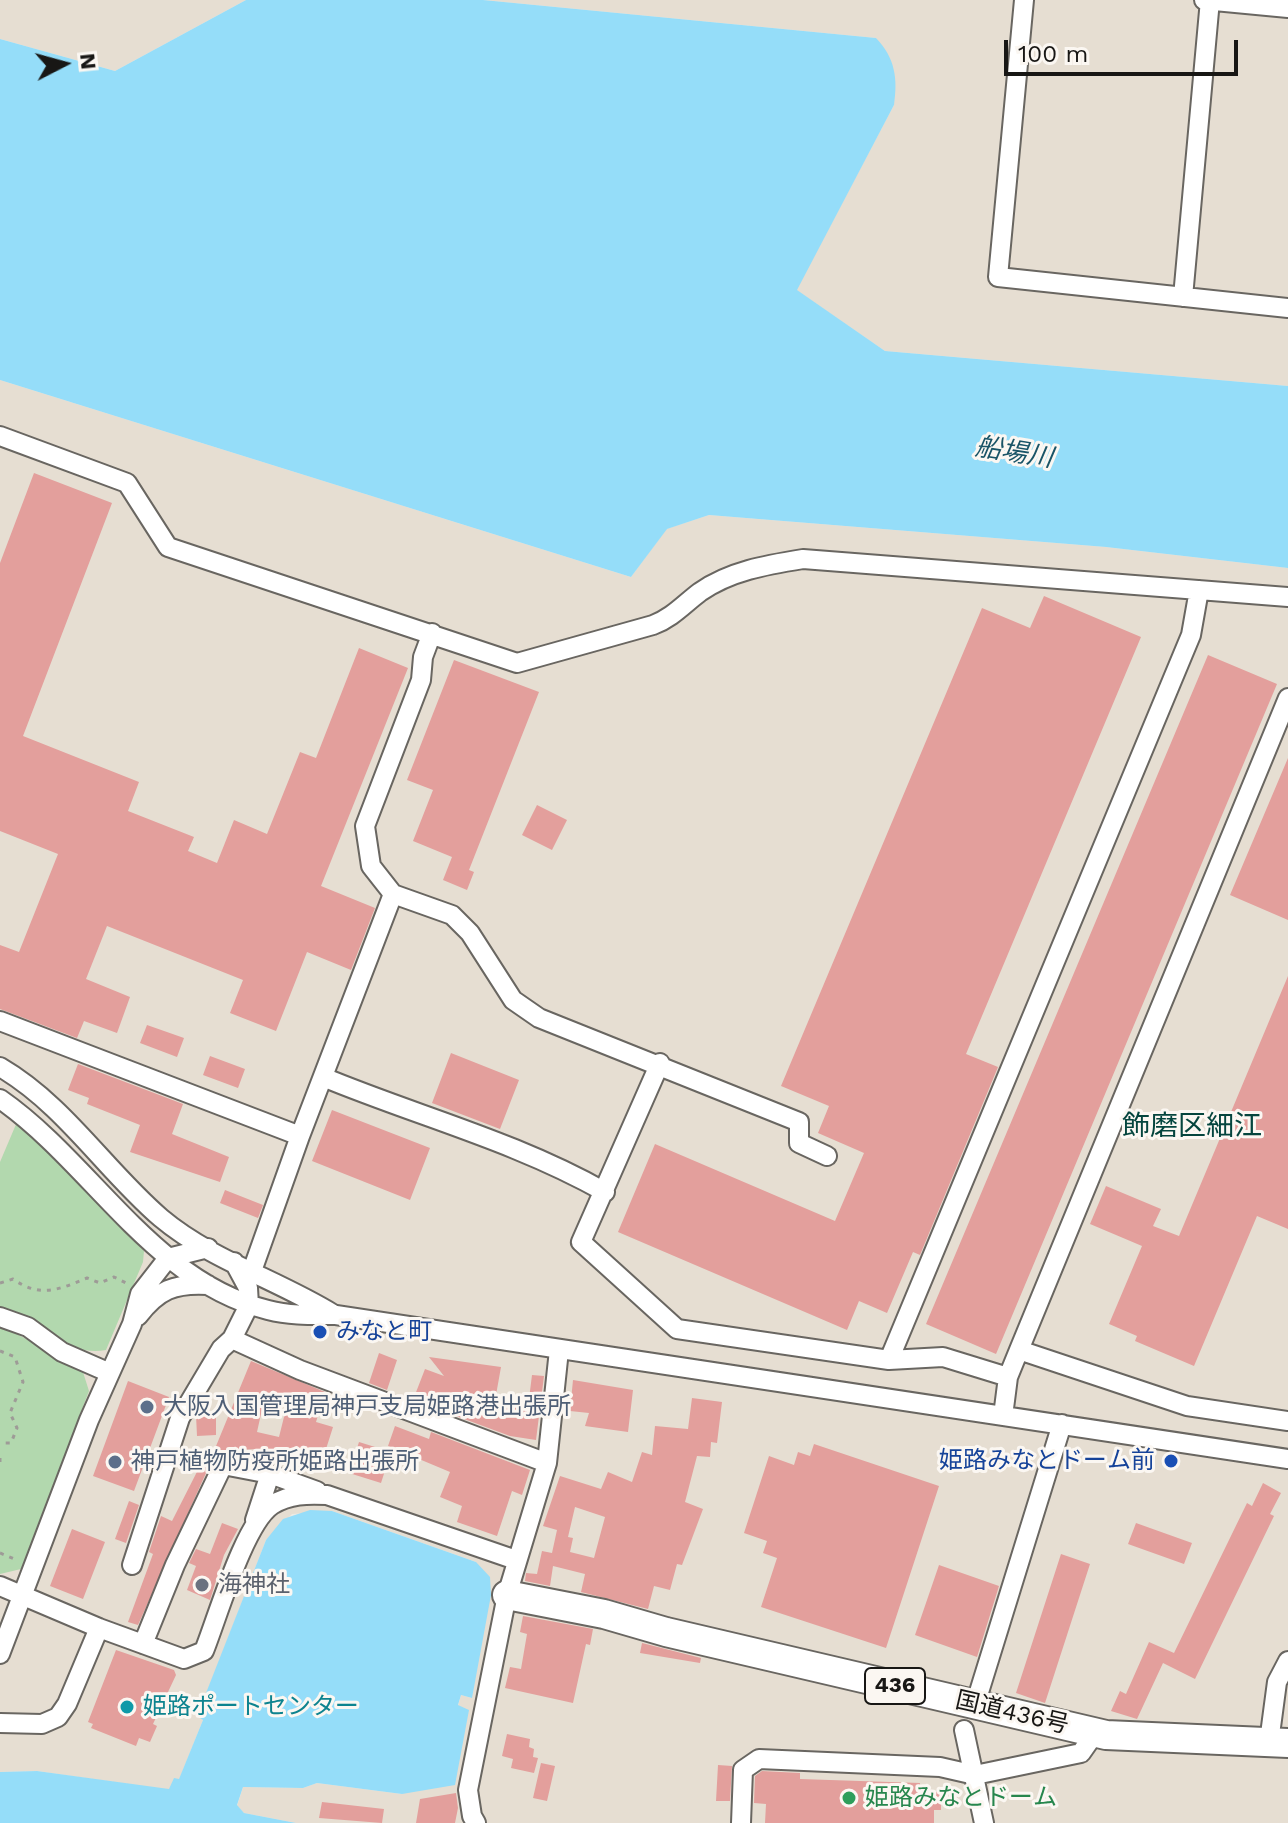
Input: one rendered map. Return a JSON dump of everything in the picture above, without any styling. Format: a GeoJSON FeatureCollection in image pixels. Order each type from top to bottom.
{"type":"FeatureCollection","features":[{"type":"Feature","properties":{"kind":"highway","name":"国道436号"},"geometry":{"type":"LineString","coordinates":[[507,1595],[604,1614],[970,1717],[1095,1733],[1279,1742]]}},
{"type":"Feature","properties":{"kind":"street"},"geometry":{"type":"LineString","coordinates":[[1024,0],[998,277],[1288,308]]}},
{"type":"Feature","properties":{"kind":"street"},"geometry":{"type":"LineString","coordinates":[[1183,297],[1208,0],[1288,8]]}},
{"type":"Feature","properties":{"kind":"street"},"geometry":{"type":"LineString","coordinates":[[0,436],[127,483],[168,547],[517,663],[667,620],[721,579],[762,565],[803,559],[1288,597]]}},
{"type":"Feature","properties":{"kind":"street"},"geometry":{"type":"LineString","coordinates":[[889,1360],[1191,635],[1199,590]]}},
{"type":"Feature","properties":{"kind":"street"},"geometry":{"type":"LineString","coordinates":[[432,633],[423,657],[421,680],[365,826],[371,866],[393,894],[452,915],[470,933],[513,1000],[539,1018],[660,1063],[799,1122],[799,1143],[827,1156]]}},
{"type":"Feature","properties":{"kind":"street"},"geometry":{"type":"LineString","coordinates":[[1003,1416],[1008,1377],[1288,698]]}},
{"type":"Feature","properties":{"kind":"street"},"geometry":{"type":"LineString","coordinates":[[252,1271],[393,894]]}},
{"type":"Feature","properties":{"kind":"street"},"geometry":{"type":"LineString","coordinates":[[0,1021],[300,1136]]}},
{"type":"Feature","properties":{"kind":"street"},"geometry":{"type":"LineString","coordinates":[[660,1063],[581,1242],[677,1329],[889,1360],[943,1357],[1008,1377]]}},
{"type":"Feature","properties":{"kind":"street"},"geometry":{"type":"LineString","coordinates":[[0,1067],[46,1101],[162,1218],[208,1248],[336,1315]]}},
{"type":"Feature","properties":{"kind":"street"},"geometry":{"type":"LineString","coordinates":[[323,1077],[406,1111],[453,1123],[561,1167],[605,1192]]}},
{"type":"Feature","properties":{"kind":"street"},"geometry":{"type":"LineString","coordinates":[[0,1099],[40,1130],[168,1258],[249,1305],[294,1315],[336,1315],[1288,1459]]}},
{"type":"Feature","properties":{"kind":"street"},"geometry":{"type":"LineString","coordinates":[[161,1291],[169,1240],[162,1218]]}},
{"type":"Feature","properties":{"kind":"street"},"geometry":{"type":"LineString","coordinates":[[0,1654],[132,1324],[140,1294],[168,1258],[208,1248]]}},
{"type":"Feature","properties":{"kind":"street"},"geometry":{"type":"LineString","coordinates":[[132,1565],[180,1418],[221,1349],[232,1339],[249,1305],[248,1288],[234,1262]]}},
{"type":"Feature","properties":{"kind":"street"},"geometry":{"type":"LineString","coordinates":[[132,1324],[161,1291],[177,1285],[210,1285]]}},
{"type":"Feature","properties":{"kind":"street"},"geometry":{"type":"LineString","coordinates":[[0,1317],[28,1327],[62,1352],[110,1373]]}},
{"type":"Feature","properties":{"kind":"street"},"geometry":{"type":"LineString","coordinates":[[232,1339],[300,1370],[547,1463]]}},
{"type":"Feature","properties":{"kind":"street"},"geometry":{"type":"LineString","coordinates":[[476,1823],[468,1790],[507,1595],[547,1463],[559,1350]]}},
{"type":"Feature","properties":{"kind":"street"},"geometry":{"type":"LineString","coordinates":[[1019,1350],[1187,1406],[1288,1421]]}},
{"type":"Feature","properties":{"kind":"street"},"geometry":{"type":"LineString","coordinates":[[984,1823],[975,1775],[970,1717],[1062,1424]]}},
{"type":"Feature","properties":{"kind":"street"},"geometry":{"type":"LineString","coordinates":[[143,1644],[175,1565],[223,1465],[270,1474],[516,1560]]}},
{"type":"Feature","properties":{"kind":"street"},"geometry":{"type":"LineString","coordinates":[[0,1586],[99,1628],[184,1659],[204,1651],[270,1474]]}},
{"type":"Feature","properties":{"kind":"street"},"geometry":{"type":"LineString","coordinates":[[253,1525],[284,1499],[307,1494],[327,1495]]}},
{"type":"Feature","properties":{"kind":"street"},"geometry":{"type":"LineString","coordinates":[[0,1723],[42,1724],[58,1717],[67,1704],[99,1628]]}},
{"type":"Feature","properties":{"kind":"street"},"geometry":{"type":"LineString","coordinates":[[1279,1742],[1277,1682],[1288,1661]]}},
{"type":"Feature","properties":{"kind":"street"},"geometry":{"type":"LineString","coordinates":[[741,1823],[743,1770],[759,1759],[940,1767],[975,1775],[1081,1753],[1095,1733]]}},
{"type":"Feature","properties":{"kind":"path"},"geometry":{"type":"LineString","coordinates":[[0,1283],[13,1279],[28,1290],[52,1292],[87,1278],[100,1283],[114,1277],[131,1285]]}},
{"type":"Feature","properties":{"kind":"path"},"geometry":{"type":"LineString","coordinates":[[0,1351],[15,1357],[23,1382],[10,1413],[17,1428],[11,1443],[0,1443]]}},
{"type":"Feature","properties":{"kind":"path"},"geometry":{"type":"LineString","coordinates":[[0,1458],[0,1467]]}},
{"type":"Feature","properties":{"kind":"path"},"geometry":{"type":"LineString","coordinates":[[0,1553],[20,1561]]}},
{"type":"Feature","properties":{"kind":"shaded area"},"geometry":{"type":"Polygon","coordinates":[[[0,0],[246,0],[115,71],[0,39],[0,0]]]}},
{"type":"Feature","properties":{"kind":"shaded area"},"geometry":{"type":"Polygon","coordinates":[[[483,0],[1288,0],[1288,386],[885,351],[796,290],[894,105],[876,38],[483,0]]]}},
{"type":"Feature","properties":{"kind":"shaded area"},"geometry":{"type":"Polygon","coordinates":[[[0,380],[631,577],[666,529],[709,515],[1106,547],[1288,568],[1288,1823],[296,1823],[244,1813],[237,1806],[243,1787],[303,1788],[317,1783],[402,1794],[458,1706],[461,1695],[472,1698],[476,1562],[332,1511],[292,1514],[266,1540],[198,1716],[203,1720],[179,1780],[169,1790],[37,1771],[0,1772],[0,380]]]}},
{"type":"Feature","properties":{"kind":"green space"},"geometry":{"type":"Polygon","coordinates":[[[17,1122],[144,1251],[143,1262],[106,1350],[75,1347],[31,1319],[0,1307],[0,1162],[17,1122]]]}},
{"type":"Feature","properties":{"kind":"green space"},"geometry":{"type":"Polygon","coordinates":[[[0,1325],[82,1369],[89,1391],[21,1569],[0,1574],[0,1325]]]}},
{"type":"Feature","properties":{"kind":"water","name":"船場川"},"geometry":{"type":"Polygon","coordinates":[[[246,0],[483,0],[876,38],[894,69],[894,105],[797,290],[885,351],[1288,386],[1288,568],[1106,547],[709,515],[667,529],[631,577],[0,380],[0,39],[115,71],[246,0]]]}},
{"type":"Feature","properties":{"kind":"water"},"geometry":{"type":"Polygon","coordinates":[[[310,1510],[332,1511],[476,1562],[490,1577],[491,1595],[472,1698],[461,1695],[458,1705],[469,1710],[455,1785],[402,1794],[317,1783],[303,1788],[243,1787],[237,1805],[244,1813],[296,1823],[0,1823],[0,1772],[37,1771],[169,1789],[174,1778],[179,1779],[203,1720],[197,1716],[266,1540],[283,1519],[310,1510]]]}},
{"type":"Feature","properties":{"kind":"building"},"geometry":{"type":"Polygon","coordinates":[[[34,473],[112,503],[23,736],[139,782],[128,811],[194,837],[188,851],[217,863],[234,820],[267,834],[300,752],[316,758],[359,648],[408,668],[321,886],[375,908],[351,970],[307,952],[276,1031],[230,1013],[243,980],[107,926],[86,979],[130,997],[117,1033],[84,1021],[77,1038],[0,1009],[0,945],[19,952],[58,854],[0,831],[0,563],[34,473]]]}},
{"type":"Feature","properties":{"kind":"building"},"geometry":{"type":"Polygon","coordinates":[[[1044,596],[1141,637],[966,1054],[998,1067],[920,1255],[913,1252],[887,1313],[859,1301],[847,1330],[618,1232],[655,1144],[835,1221],[864,1153],[818,1133],[829,1106],[781,1086],[982,608],[1030,628],[1044,596]]]}},
{"type":"Feature","properties":{"kind":"building"},"geometry":{"type":"Polygon","coordinates":[[[1208,655],[1277,684],[996,1354],[926,1324],[1208,655]]]}},
{"type":"Feature","properties":{"kind":"building"},"geometry":{"type":"Polygon","coordinates":[[[454,660],[539,692],[469,870],[474,872],[467,890],[443,880],[452,857],[413,841],[433,790],[407,780],[454,660]]]}},
{"type":"Feature","properties":{"kind":"building"},"geometry":{"type":"Polygon","coordinates":[[[1288,758],[1288,920],[1230,895],[1288,758]]]}},
{"type":"Feature","properties":{"kind":"building"},"geometry":{"type":"Polygon","coordinates":[[[537,805],[567,820],[552,850],[522,835],[537,805]]]}},
{"type":"Feature","properties":{"kind":"building"},"geometry":{"type":"Polygon","coordinates":[[[1288,976],[1288,1229],[1257,1216],[1194,1366],[1135,1341],[1137,1336],[1109,1324],[1142,1246],[1090,1224],[1106,1186],[1161,1209],[1153,1226],[1179,1236],[1288,976]]]}},
{"type":"Feature","properties":{"kind":"building"},"geometry":{"type":"Polygon","coordinates":[[[147,1025],[184,1038],[177,1057],[140,1043],[147,1025]]]}},
{"type":"Feature","properties":{"kind":"building"},"geometry":{"type":"Polygon","coordinates":[[[451,1053],[519,1080],[500,1129],[432,1103],[451,1053]]]}},
{"type":"Feature","properties":{"kind":"building"},"geometry":{"type":"Polygon","coordinates":[[[210,1056],[245,1069],[238,1088],[203,1075],[210,1056]]]}},
{"type":"Feature","properties":{"kind":"building"},"geometry":{"type":"Polygon","coordinates":[[[78,1064],[183,1104],[172,1134],[229,1157],[220,1182],[130,1152],[140,1125],[87,1104],[89,1098],[68,1090],[78,1064]]]}},
{"type":"Feature","properties":{"kind":"building"},"geometry":{"type":"Polygon","coordinates":[[[332,1110],[430,1148],[410,1200],[312,1161],[332,1110]]]}},
{"type":"Feature","properties":{"kind":"building"},"geometry":{"type":"Polygon","coordinates":[[[225,1190],[263,1205],[258,1218],[220,1203],[225,1190]]]}},
{"type":"Feature","properties":{"kind":"building"},"geometry":{"type":"Polygon","coordinates":[[[379,1353],[397,1360],[387,1390],[369,1383],[379,1353]]]}},
{"type":"Feature","properties":{"kind":"building"},"geometry":{"type":"Polygon","coordinates":[[[429,1357],[501,1367],[496,1395],[528,1407],[532,1375],[544,1376],[536,1440],[510,1436],[413,1400],[425,1369],[444,1376],[429,1357]]]}},
{"type":"Feature","properties":{"kind":"building"},"geometry":{"type":"Polygon","coordinates":[[[251,1361],[325,1392],[316,1422],[333,1427],[320,1468],[256,1455],[258,1449],[214,1451],[251,1361]],[[265,1396],[257,1432],[279,1437],[287,1405],[265,1396]]]}},
{"type":"Feature","properties":{"kind":"building"},"geometry":{"type":"Polygon","coordinates":[[[573,1380],[633,1390],[628,1432],[585,1426],[589,1413],[570,1411],[573,1380]]]}},
{"type":"Feature","properties":{"kind":"building"},"geometry":{"type":"Polygon","coordinates":[[[128,1381],[169,1397],[134,1491],[93,1476],[128,1381]]]}},
{"type":"Feature","properties":{"kind":"building"},"geometry":{"type":"Polygon","coordinates":[[[692,1398],[722,1402],[717,1443],[711,1442],[710,1457],[697,1456],[685,1502],[703,1509],[682,1565],[677,1564],[670,1590],[654,1586],[648,1609],[581,1592],[585,1574],[553,1566],[550,1586],[525,1581],[526,1573],[537,1574],[542,1551],[552,1553],[557,1530],[543,1526],[560,1476],[601,1489],[608,1472],[632,1482],[642,1452],[652,1455],[655,1426],[688,1429],[692,1398]],[[575,1507],[568,1537],[573,1538],[570,1552],[594,1558],[605,1517],[575,1507]]]}},
{"type":"Feature","properties":{"kind":"building"},"geometry":{"type":"Polygon","coordinates":[[[216,1414],[216,1435],[197,1436],[196,1415],[216,1414]]]}},
{"type":"Feature","properties":{"kind":"building"},"geometry":{"type":"Polygon","coordinates":[[[395,1426],[429,1439],[431,1432],[530,1470],[522,1495],[512,1491],[497,1536],[457,1522],[462,1506],[440,1497],[450,1472],[388,1446],[395,1426]]]}},
{"type":"Feature","properties":{"kind":"building"},"geometry":{"type":"Polygon","coordinates":[[[359,1442],[391,1452],[381,1483],[349,1473],[359,1442]]]}},
{"type":"Feature","properties":{"kind":"building"},"geometry":{"type":"Polygon","coordinates":[[[814,1444],[939,1486],[886,1648],[761,1607],[777,1558],[763,1553],[767,1541],[744,1533],[769,1456],[794,1465],[798,1452],[810,1456],[814,1444]]]}},
{"type":"Feature","properties":{"kind":"building"},"geometry":{"type":"Polygon","coordinates":[[[203,1460],[210,1464],[138,1625],[128,1622],[153,1554],[149,1552],[161,1516],[172,1521],[203,1460]]]}},
{"type":"Feature","properties":{"kind":"building"},"geometry":{"type":"Polygon","coordinates":[[[1263,1483],[1281,1493],[1270,1514],[1274,1516],[1195,1679],[1163,1663],[1137,1719],[1111,1711],[1120,1691],[1126,1694],[1149,1642],[1174,1653],[1247,1503],[1252,1506],[1263,1483]]]}},
{"type":"Feature","properties":{"kind":"building"},"geometry":{"type":"Polygon","coordinates":[[[129,1501],[139,1505],[126,1543],[115,1539],[129,1501]]]}},
{"type":"Feature","properties":{"kind":"building"},"geometry":{"type":"Polygon","coordinates":[[[222,1523],[238,1529],[224,1555],[210,1600],[187,1590],[196,1566],[189,1563],[196,1549],[210,1554],[222,1523]]]}},
{"type":"Feature","properties":{"kind":"building"},"geometry":{"type":"Polygon","coordinates":[[[1136,1523],[1192,1543],[1184,1564],[1128,1544],[1136,1523]]]}},
{"type":"Feature","properties":{"kind":"building"},"geometry":{"type":"Polygon","coordinates":[[[72,1529],[105,1542],[83,1599],[50,1586],[72,1529]]]}},
{"type":"Feature","properties":{"kind":"building"},"geometry":{"type":"Polygon","coordinates":[[[1061,1554],[1090,1564],[1045,1703],[1016,1693],[1061,1554]]]}},
{"type":"Feature","properties":{"kind":"building"},"geometry":{"type":"Polygon","coordinates":[[[939,1565],[999,1586],[977,1657],[915,1635],[939,1565]]]}},
{"type":"Feature","properties":{"kind":"building"},"geometry":{"type":"Polygon","coordinates":[[[523,1616],[593,1629],[590,1645],[586,1644],[573,1703],[505,1688],[510,1667],[521,1669],[527,1634],[520,1632],[523,1616]]]}},
{"type":"Feature","properties":{"kind":"building"},"geometry":{"type":"Polygon","coordinates":[[[642,1643],[701,1658],[700,1663],[640,1653],[642,1643]]]}},
{"type":"Feature","properties":{"kind":"building","name":"姫路ポートセンター"},"geometry":{"type":"Polygon","coordinates":[[[116,1650],[174,1670],[176,1675],[153,1724],[157,1726],[150,1742],[139,1738],[136,1746],[91,1728],[93,1724],[88,1722],[116,1650]]]}},
{"type":"Feature","properties":{"kind":"building"},"geometry":{"type":"Polygon","coordinates":[[[507,1734],[530,1739],[533,1757],[538,1758],[534,1773],[511,1768],[513,1759],[502,1756],[507,1734]]]}},
{"type":"Feature","properties":{"kind":"building"},"geometry":{"type":"Polygon","coordinates":[[[541,1763],[555,1766],[547,1801],[533,1798],[541,1763]]]}},
{"type":"Feature","properties":{"kind":"building"},"geometry":{"type":"Polygon","coordinates":[[[718,1765],[732,1766],[730,1801],[716,1801],[718,1765]]]}},
{"type":"Feature","properties":{"kind":"building","name":"姫路みなとドーム"},"geometry":{"type":"Polygon","coordinates":[[[762,1771],[800,1773],[800,1779],[920,1783],[919,1791],[941,1792],[941,1810],[934,1810],[934,1823],[765,1823],[766,1804],[754,1803],[755,1776],[762,1771]]]}},
{"type":"Feature","properties":{"kind":"building"},"geometry":{"type":"Polygon","coordinates":[[[456,1793],[458,1808],[455,1823],[416,1823],[420,1799],[456,1793]]]}},
{"type":"Feature","properties":{"kind":"building"},"geometry":{"type":"Polygon","coordinates":[[[322,1802],[384,1809],[382,1823],[319,1818],[322,1802]]]}},
{"type":"Feature","properties":{"kind":"place","name":"みなと町"},"geometry":{"type":"Point","coordinates":[320,1332]}},
{"type":"Feature","properties":{"kind":"place","name":"大阪入国管理局神戸支局姫路港出張所"},"geometry":{"type":"Point","coordinates":[147,1407]}},
{"type":"Feature","properties":{"kind":"place","name":"姫路みなとドーム前"},"geometry":{"type":"Point","coordinates":[1171,1461]}},
{"type":"Feature","properties":{"kind":"place","name":"神戸植物防疫所姫路出張所"},"geometry":{"type":"Point","coordinates":[115,1462]}},
{"type":"Feature","properties":{"kind":"place","name":"海神社"},"geometry":{"type":"Point","coordinates":[202,1585]}},
{"type":"Feature","properties":{"kind":"place","name":"姫路ポートセンター"},"geometry":{"type":"Point","coordinates":[127,1707]}},
{"type":"Feature","properties":{"kind":"place","name":"姫路みなとドーム"},"geometry":{"type":"Point","coordinates":[849,1798]}},
{"type":"Feature","properties":{"kind":"district","name":"飾磨区細江"},"geometry":{"type":"Point","coordinates":[1192,1127]}}]}
